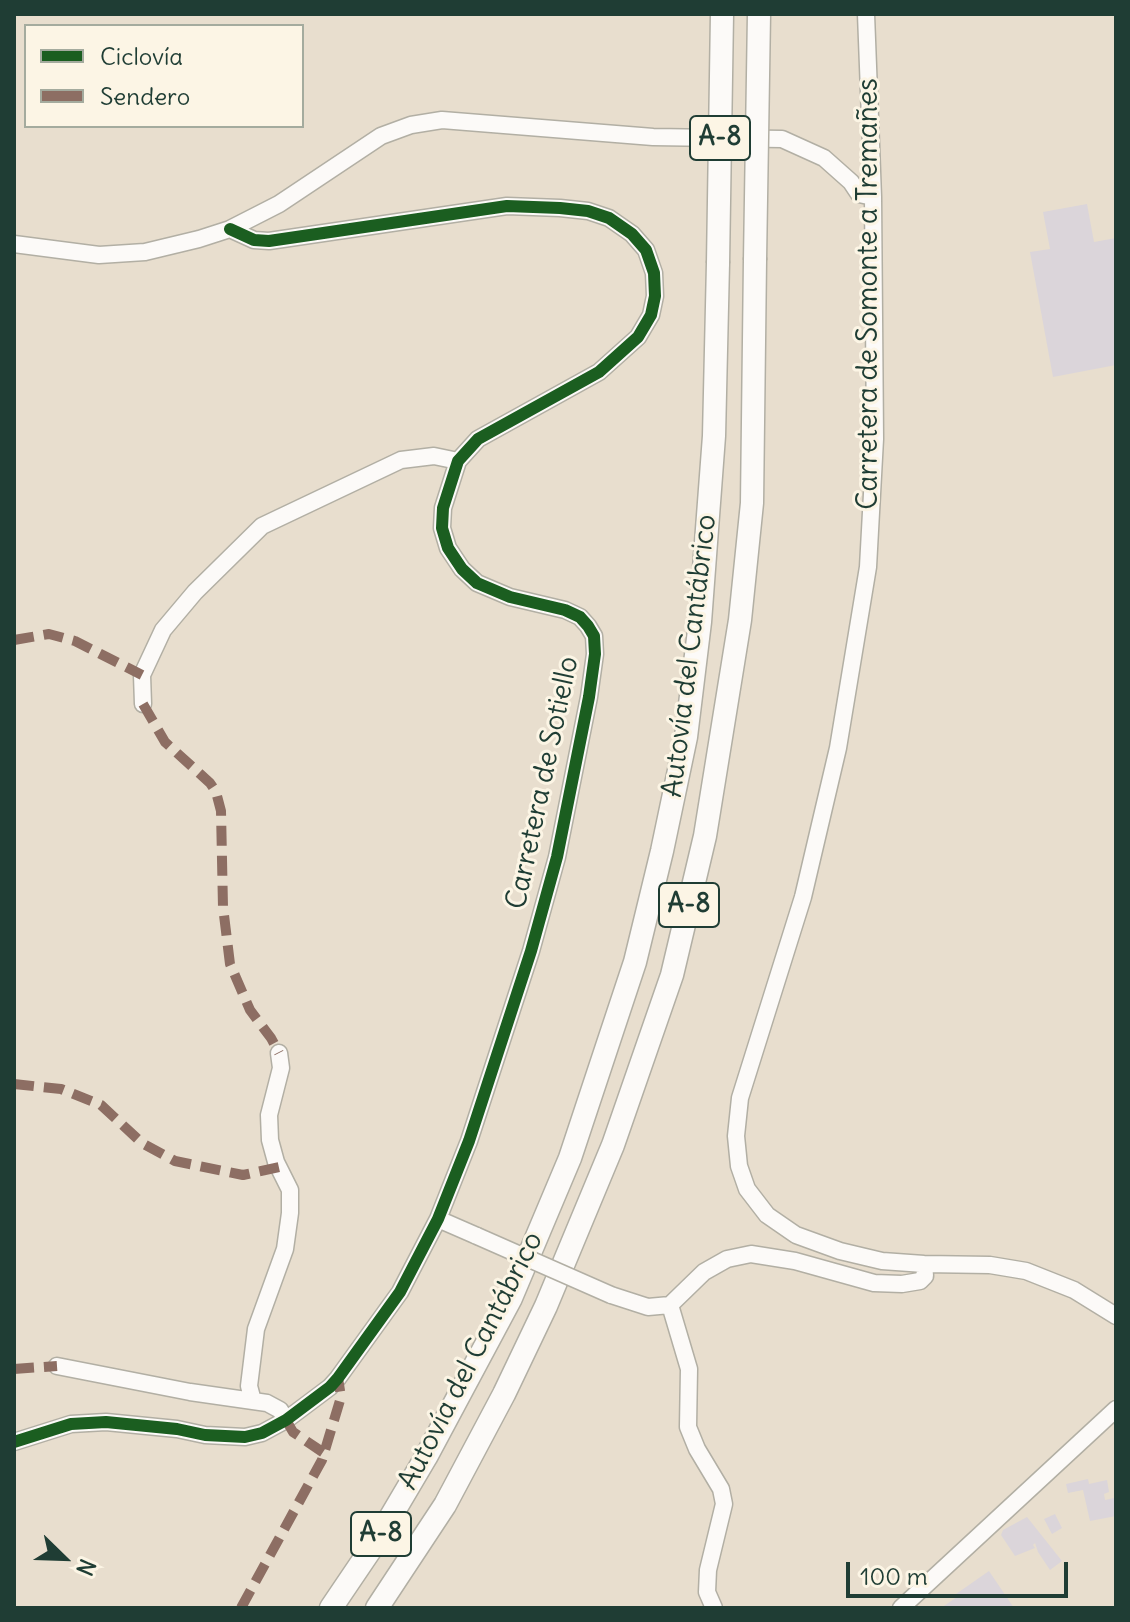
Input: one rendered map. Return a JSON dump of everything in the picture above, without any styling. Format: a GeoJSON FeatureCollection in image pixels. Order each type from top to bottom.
{"type":"FeatureCollection","features":[{"type":"Feature","properties":{"kind":"highway","name":"Autovía del Cantábrico"},"geometry":{"type":"LineString","coordinates":[[331,1608],[377,1540],[426,1457],[511,1298],[570,1158],[635,962],[686,737],[700,622],[714,436],[722,14]]}},
{"type":"Feature","properties":{"kind":"highway","name":"Autovía del Cantábrico"},"geometry":{"type":"LineString","coordinates":[[377,1608],[445,1505],[546,1306],[641,1072],[672,975],[705,836],[740,620],[752,503],[759,14]]}},
{"type":"Feature","properties":{"kind":"highway"},"geometry":{"type":"LineString","coordinates":[[393,1608],[418,1569],[445,1505]]}},
{"type":"Feature","properties":{"kind":"street","name":"Carretera de Somonte a Tremañes"},"geometry":{"type":"LineString","coordinates":[[866,14],[873,197],[875,439],[868,567],[838,748],[803,897],[740,1098],[736,1136],[739,1166],[747,1189],[767,1215],[796,1235],[868,1258],[924,1264],[998,1266],[1049,1279],[1074,1290],[1116,1316]]}},
{"type":"Feature","properties":{"kind":"street"},"geometry":{"type":"LineString","coordinates":[[14,244],[99,255],[145,252],[230,229],[279,204],[381,136],[411,125],[442,120],[653,137],[782,139],[824,158],[851,182],[859,194],[873,197]]}},
{"type":"Feature","properties":{"kind":"street","name":"Carretera de Sotiello"},"geometry":{"type":"LineString","coordinates":[[230,229],[254,240],[269,241],[507,206],[588,211],[609,218],[632,234],[646,250],[654,285],[651,315],[638,337],[617,358],[599,372],[478,439],[458,461],[448,484],[442,528],[448,548],[462,569],[490,590],[580,617],[594,636],[595,654],[587,712],[550,884],[469,1141],[438,1219]]}},
{"type":"Feature","properties":{"kind":"street"},"geometry":{"type":"LineString","coordinates":[[143,704],[140,691],[142,675],[163,630],[195,592],[262,526],[401,460],[434,456],[458,461]]}},
{"type":"Feature","properties":{"kind":"street"},"geometry":{"type":"LineString","coordinates":[[253,1401],[249,1386],[256,1329],[281,1261],[290,1213],[290,1190],[276,1162],[270,1140],[269,1115],[281,1068],[279,1053]]}},
{"type":"Feature","properties":{"kind":"street"},"geometry":{"type":"LineString","coordinates":[[14,1442],[71,1424],[106,1422],[177,1429],[216,1437],[245,1437],[262,1433],[286,1420],[338,1378],[400,1292],[438,1219],[611,1295],[648,1307],[670,1305],[704,1272],[727,1259],[751,1254],[770,1255],[874,1283],[920,1281],[925,1276],[924,1264]]}},
{"type":"Feature","properties":{"kind":"street"},"geometry":{"type":"LineString","coordinates":[[670,1305],[689,1369],[688,1427],[721,1489],[724,1504],[708,1570],[707,1592],[714,1608]]}},
{"type":"Feature","properties":{"kind":"street"},"geometry":{"type":"LineString","coordinates":[[57,1366],[190,1392],[267,1403],[280,1410],[286,1420]]}},
{"type":"Feature","properties":{"kind":"street"},"geometry":{"type":"LineString","coordinates":[[901,1608],[1116,1409]]}},
{"type":"Feature","properties":{"kind":"building"},"geometry":{"type":"Polygon","coordinates":[[[1087,204],[1094,242],[1116,238],[1116,365],[1053,377],[1030,252],[1050,249],[1043,212],[1087,204]]]}},
{"type":"Feature","properties":{"kind":"building"},"geometry":{"type":"Polygon","coordinates":[[[1088,1479],[1089,1484],[1107,1480],[1109,1492],[1104,1494],[1105,1500],[1114,1498],[1116,1516],[1090,1521],[1083,1490],[1068,1493],[1066,1484],[1088,1479]]]}},
{"type":"Feature","properties":{"kind":"building"},"geometry":{"type":"Polygon","coordinates":[[[1055,1514],[1062,1528],[1052,1534],[1044,1519],[1055,1514]]]}},
{"type":"Feature","properties":{"kind":"building"},"geometry":{"type":"Polygon","coordinates":[[[1027,1517],[1062,1561],[1050,1570],[1035,1543],[1035,1548],[1015,1556],[1001,1535],[1003,1530],[1027,1517]]]}},
{"type":"Feature","properties":{"kind":"building"},"geometry":{"type":"Polygon","coordinates":[[[989,1571],[1014,1608],[941,1608],[957,1597],[956,1594],[989,1571]]]}},
{"type":"Feature","properties":{"kind":"marked path"},"geometry":{"type":"LineString","coordinates":[[14,640],[49,634],[75,641],[142,675]]}},
{"type":"Feature","properties":{"kind":"marked path"},"geometry":{"type":"LineString","coordinates":[[143,704],[165,742],[216,792],[221,811],[223,907],[230,964],[250,1010],[279,1053]]}},
{"type":"Feature","properties":{"kind":"marked path"},"geometry":{"type":"LineString","coordinates":[[14,1084],[61,1089],[101,1105],[142,1143],[175,1161],[243,1175],[279,1167]]}},
{"type":"Feature","properties":{"kind":"marked path"},"geometry":{"type":"LineString","coordinates":[[14,1369],[57,1366]]}},
{"type":"Feature","properties":{"kind":"marked path"},"geometry":{"type":"LineString","coordinates":[[241,1608],[322,1460],[341,1397],[338,1378]]}},
{"type":"Feature","properties":{"kind":"marked path"},"geometry":{"type":"LineString","coordinates":[[286,1420],[293,1432],[324,1453]]}},
{"type":"Feature","properties":{"kind":"cycle path"},"geometry":{"type":"LineString","coordinates":[[14,1442],[71,1424],[106,1422],[245,1437],[262,1433],[286,1420],[338,1378],[400,1292],[438,1219],[469,1141],[531,951],[557,857],[589,697],[595,654],[594,636],[588,626],[580,617],[565,610],[510,597],[477,583],[462,569],[448,548],[442,528],[443,508],[458,461],[478,439],[599,372],[638,337],[651,315],[655,296],[654,273],[646,250],[632,234],[609,218],[588,211],[560,208],[507,206],[269,241],[254,240],[230,229]]}}]}
